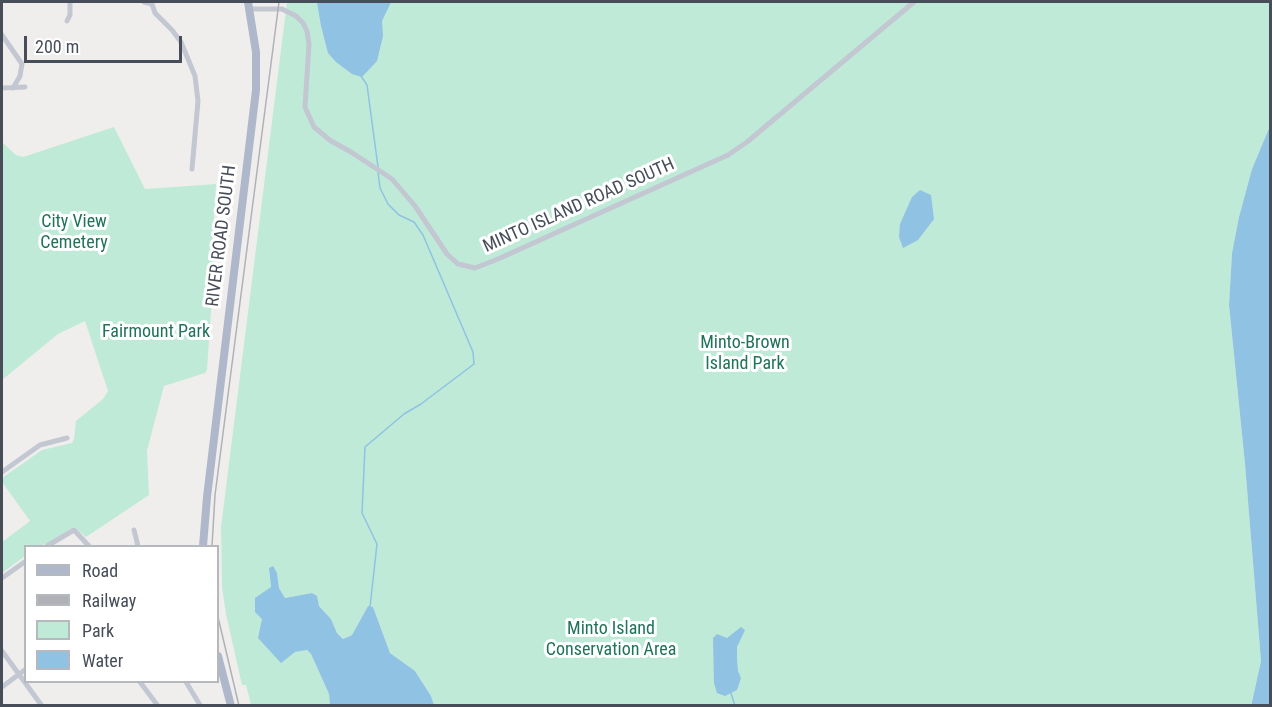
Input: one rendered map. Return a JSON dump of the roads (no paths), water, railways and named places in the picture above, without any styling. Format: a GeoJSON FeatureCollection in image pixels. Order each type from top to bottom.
{"type":"FeatureCollection","features":[{"type":"Feature","properties":{"kind":"main road","name":"RIVER ROAD SOUTH"},"geometry":{"type":"LineString","coordinates":[[203,545],[256,90],[257,67],[249,5]]}},
{"type":"Feature","properties":{"kind":"main road"},"geometry":{"type":"LineString","coordinates":[[219,660],[231,705]]}},
{"type":"Feature","properties":{"kind":"street"},"geometry":{"type":"LineString","coordinates":[[67,21],[70,15],[70,2]]}},
{"type":"Feature","properties":{"kind":"street"},"geometry":{"type":"LineString","coordinates":[[144,2],[152,4],[155,13],[181,42],[195,76],[198,101],[192,169]]}},
{"type":"Feature","properties":{"kind":"street","name":"MINTO ISLAND ROAD SOUTH"},"geometry":{"type":"LineString","coordinates":[[249,5],[282,9],[296,16],[303,23],[309,40],[306,110],[312,123],[326,138],[392,178],[408,195],[443,249],[458,264],[469,267],[485,265],[735,150],[914,2]]}},
{"type":"Feature","properties":{"kind":"street"},"geometry":{"type":"LineString","coordinates":[[2,35],[22,64],[20,76],[13,88]]}},
{"type":"Feature","properties":{"kind":"street"},"geometry":{"type":"LineString","coordinates":[[2,88],[25,87]]}},
{"type":"Feature","properties":{"kind":"street"},"geometry":{"type":"LineString","coordinates":[[2,472],[40,445],[67,438]]}},
{"type":"Feature","properties":{"kind":"street"},"geometry":{"type":"LineString","coordinates":[[49,545],[74,530],[89,545]]}},
{"type":"Feature","properties":{"kind":"street"},"geometry":{"type":"LineString","coordinates":[[134,530],[138,545]]}},
{"type":"Feature","properties":{"kind":"street"},"geometry":{"type":"LineString","coordinates":[[2,578],[24,562]]}},
{"type":"Feature","properties":{"kind":"street"},"geometry":{"type":"LineString","coordinates":[[2,651],[24,681]]}},
{"type":"Feature","properties":{"kind":"street"},"geometry":{"type":"LineString","coordinates":[[2,687],[24,670]]}},
{"type":"Feature","properties":{"kind":"street"},"geometry":{"type":"LineString","coordinates":[[26,683],[42,705]]}},
{"type":"Feature","properties":{"kind":"street"},"geometry":{"type":"LineString","coordinates":[[142,683],[158,705]]}},
{"type":"Feature","properties":{"kind":"street"},"geometry":{"type":"LineString","coordinates":[[187,683],[200,705]]}},
{"type":"Feature","properties":{"kind":"water"},"geometry":{"type":"Polygon","coordinates":[[[317,2],[391,2],[382,21],[383,36],[377,61],[362,77],[352,74],[328,53],[317,2]]]}},
{"type":"Feature","properties":{"kind":"water"},"geometry":{"type":"Polygon","coordinates":[[[1270,126],[1270,705],[1251,706],[1261,661],[1229,305],[1232,253],[1239,217],[1252,169],[1270,126]]]}},
{"type":"Feature","properties":{"kind":"water"},"geometry":{"type":"Polygon","coordinates":[[[920,190],[931,195],[934,219],[918,240],[903,248],[899,237],[900,224],[912,197],[920,190]]]}},
{"type":"Feature","properties":{"kind":"water"},"geometry":{"type":"Polygon","coordinates":[[[273,566],[277,573],[279,588],[285,598],[312,593],[317,596],[319,606],[331,619],[337,633],[343,639],[352,635],[368,606],[373,607],[390,653],[415,671],[434,705],[330,705],[329,694],[307,650],[295,652],[281,663],[258,638],[262,619],[255,612],[255,598],[271,587],[269,568],[273,566]]]}},
{"type":"Feature","properties":{"kind":"water"},"geometry":{"type":"Polygon","coordinates":[[[741,627],[745,630],[737,647],[737,659],[741,678],[737,690],[725,696],[717,693],[714,683],[713,638],[717,634],[727,638],[741,627]]]}},
{"type":"Feature","properties":{"kind":"waterway"},"geometry":{"type":"LineString","coordinates":[[361,76],[367,85],[378,167]]}},
{"type":"Feature","properties":{"kind":"waterway"},"geometry":{"type":"LineString","coordinates":[[370,607],[377,544],[362,513],[365,447],[404,414],[474,364],[473,352],[423,235],[414,222],[399,215],[388,204],[380,188],[378,172]]}},
{"type":"Feature","properties":{"kind":"waterway"},"geometry":{"type":"LineString","coordinates":[[731,693],[735,706]]}},
{"type":"Feature","properties":{"kind":"railway"},"geometry":{"type":"LineString","coordinates":[[212,545],[215,495],[279,2]]}},
{"type":"Feature","properties":{"kind":"railway"},"geometry":{"type":"LineString","coordinates":[[219,621],[239,706]]}},
{"type":"Feature","properties":{"kind":"park label","name":"City View Cemetery"},"geometry":{"type":"Point","coordinates":[74,232]}},
{"type":"Feature","properties":{"kind":"park label","name":"Fairmount Park"},"geometry":{"type":"Point","coordinates":[156,332]}},
{"type":"Feature","properties":{"kind":"park label","name":"Minto-Brown Island Park"},"geometry":{"type":"Point","coordinates":[745,353]}},
{"type":"Feature","properties":{"kind":"park label","name":"Minto Island Conservation Area"},"geometry":{"type":"Point","coordinates":[611,639]}}]}
